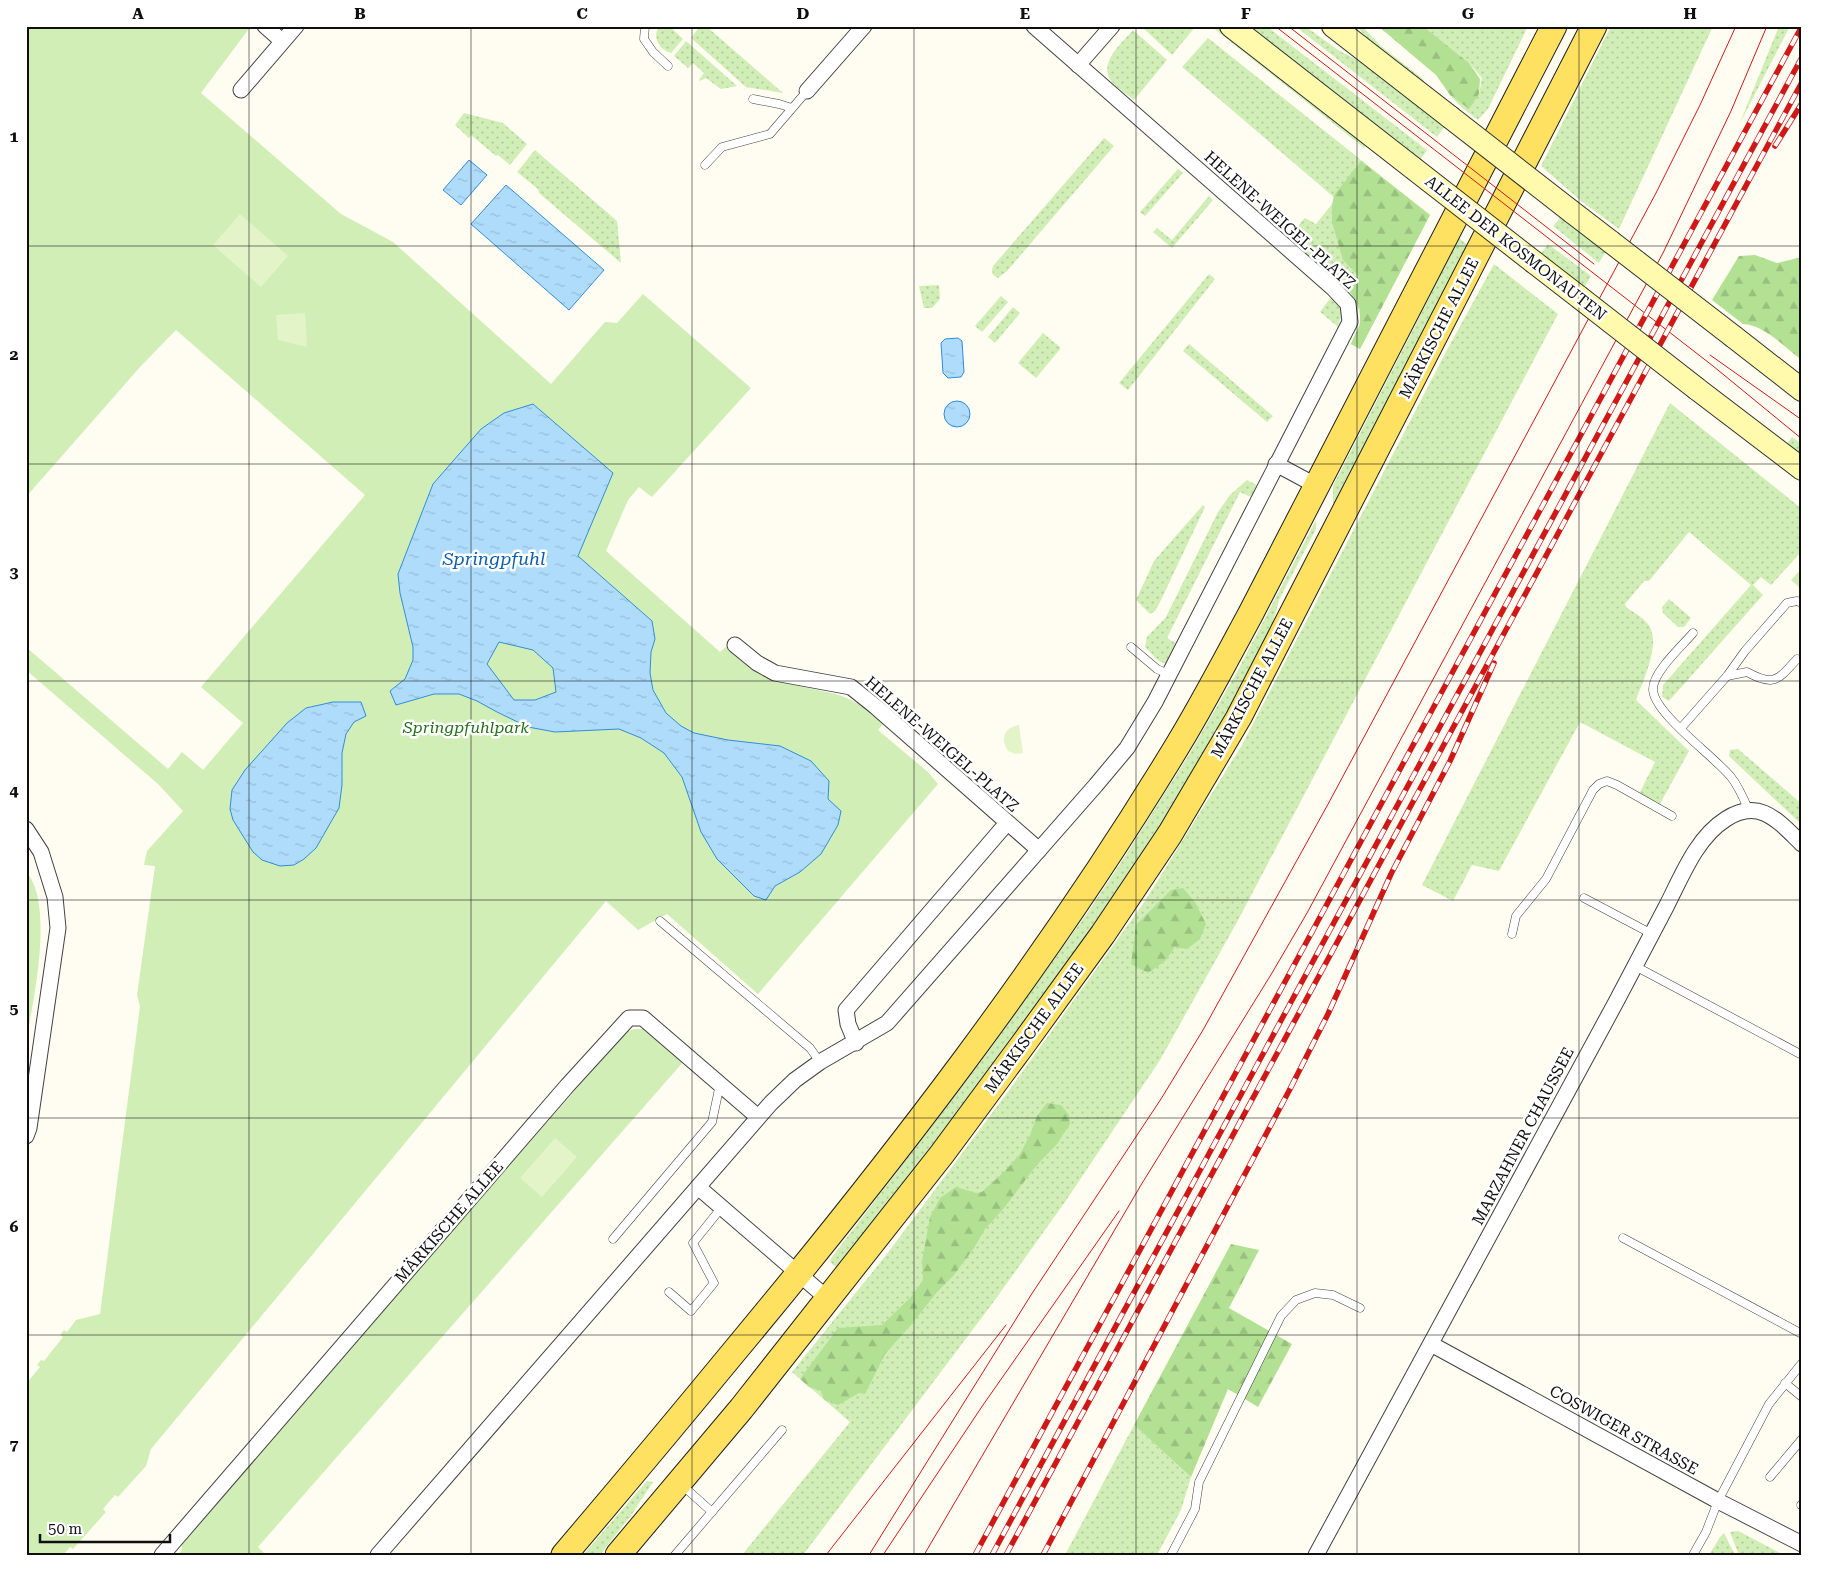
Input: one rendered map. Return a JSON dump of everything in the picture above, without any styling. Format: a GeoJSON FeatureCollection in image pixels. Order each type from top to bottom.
{"type":"FeatureCollection","features":[{"type":"Feature","properties":{"kind":"main road","name":"ALLEE DER KOSMONAUTEN"},"geometry":{"type":"LineString","coordinates":[[1231,26],[1802,469]]}},
{"type":"Feature","properties":{"kind":"main road"},"geometry":{"type":"LineString","coordinates":[[1333,26],[1802,390]]}},
{"type":"Feature","properties":{"kind":"main road"},"geometry":{"type":"LineString","coordinates":[[564,1555],[799,1274],[923,1116],[1072,912],[1175,751],[1207,694],[1317,486],[1554,26]]}},
{"type":"Feature","properties":{"kind":"main road","name":"MÄRKISCHE ALLEE"},"geometry":{"type":"LineString","coordinates":[[618,1555],[741,1409],[948,1146],[1103,934],[1185,809],[1239,717],[1594,26]]}},
{"type":"Feature","properties":{"kind":"main road"},"geometry":{"type":"LineString","coordinates":[[1280,637],[1286,595],[1328,514],[1328,502],[1317,486]]}},
{"type":"Feature","properties":{"kind":"street"},"geometry":{"type":"LineString","coordinates":[[265,26],[282,41]]}},
{"type":"Feature","properties":{"kind":"street"},"geometry":{"type":"LineString","coordinates":[[241,90],[296,26]]}},
{"type":"Feature","properties":{"kind":"street"},"geometry":{"type":"LineString","coordinates":[[808,91],[864,26]]}},
{"type":"Feature","properties":{"kind":"street","name":"HELENE-WEIGEL-PLATZ"},"geometry":{"type":"LineString","coordinates":[[856,1043],[887,1024],[1127,748],[1155,702],[1350,322],[1348,304],[1333,288],[1034,26]]}},
{"type":"Feature","properties":{"kind":"street"},"geometry":{"type":"LineString","coordinates":[[1078,66],[1112,26]]}},
{"type":"Feature","properties":{"kind":"street"},"geometry":{"type":"LineString","coordinates":[[1276,464],[1317,486]]}},
{"type":"Feature","properties":{"kind":"street","name":"HELENE-WEIGEL-PLATZ"},"geometry":{"type":"LineString","coordinates":[[735,645],[757,663],[775,673],[851,687],[1039,850]]}},
{"type":"Feature","properties":{"kind":"street"},"geometry":{"type":"LineString","coordinates":[[1749,811],[1759,811],[1776,819],[1802,844]]}},
{"type":"Feature","properties":{"kind":"street","name":"MARZAHNER CHAUSSEE"},"geometry":{"type":"LineString","coordinates":[[1316,1555],[1635,966],[1694,853],[1719,824],[1728,818],[1749,811]]}},
{"type":"Feature","properties":{"kind":"street"},"geometry":{"type":"LineString","coordinates":[[378,1555],[785,1088],[820,1062],[856,1043],[848,1024],[846,1010],[1007,823]]}},
{"type":"Feature","properties":{"kind":"street"},"geometry":{"type":"LineString","coordinates":[[26,829],[42,852],[55,897],[58,928],[45,1025],[29,1128],[26,1136]]}},
{"type":"Feature","properties":{"kind":"street","name":"MÄRKISCHE ALLEE"},"geometry":{"type":"LineString","coordinates":[[162,1555],[553,1102],[629,1018],[643,1018],[758,1117]]}},
{"type":"Feature","properties":{"kind":"street"},"geometry":{"type":"LineString","coordinates":[[698,1187],[828,1299]]}},
{"type":"Feature","properties":{"kind":"street","name":"COSWIGER STRASSE"},"geometry":{"type":"LineString","coordinates":[[1431,1344],[1718,1501],[1802,1544]]}},
{"type":"Feature","properties":{"kind":"lane"},"geometry":{"type":"LineString","coordinates":[[646,26],[644,39],[653,52],[668,66]]}},
{"type":"Feature","properties":{"kind":"lane"},"geometry":{"type":"LineString","coordinates":[[705,165],[722,147],[770,134],[808,91]]}},
{"type":"Feature","properties":{"kind":"lane"},"geometry":{"type":"LineString","coordinates":[[753,99],[792,108]]}},
{"type":"Feature","properties":{"kind":"lane"},"geometry":{"type":"LineString","coordinates":[[1681,728],[1787,603],[1798,601],[1802,603]]}},
{"type":"Feature","properties":{"kind":"lane"},"geometry":{"type":"LineString","coordinates":[[1693,633],[1657,675],[1653,688],[1656,700],[1666,714],[1731,776],[1749,811]]}},
{"type":"Feature","properties":{"kind":"lane"},"geometry":{"type":"LineString","coordinates":[[1132,647],[1157,669],[1168,674]]}},
{"type":"Feature","properties":{"kind":"lane"},"geometry":{"type":"LineString","coordinates":[[1727,676],[1747,672],[1761,680],[1773,680],[1783,675],[1797,659]]}},
{"type":"Feature","properties":{"kind":"lane"},"geometry":{"type":"LineString","coordinates":[[1512,934],[1516,916],[1546,879],[1593,790],[1599,784],[1607,781],[1617,784],[1672,816]]}},
{"type":"Feature","properties":{"kind":"lane"},"geometry":{"type":"LineString","coordinates":[[1584,898],[1652,934]]}},
{"type":"Feature","properties":{"kind":"lane"},"geometry":{"type":"LineString","coordinates":[[660,921],[810,1048],[820,1062]]}},
{"type":"Feature","properties":{"kind":"lane"},"geometry":{"type":"LineString","coordinates":[[1635,966],[1802,1055]]}},
{"type":"Feature","properties":{"kind":"lane"},"geometry":{"type":"LineString","coordinates":[[613,1239],[712,1122],[720,1084]]}},
{"type":"Feature","properties":{"kind":"lane"},"geometry":{"type":"LineString","coordinates":[[669,1292],[691,1311],[714,1283],[693,1243],[722,1208]]}},
{"type":"Feature","properties":{"kind":"lane"},"geometry":{"type":"LineString","coordinates":[[1623,1238],[1802,1334]]}},
{"type":"Feature","properties":{"kind":"lane"},"geometry":{"type":"LineString","coordinates":[[1171,1555],[1195,1509],[1199,1482],[1281,1316],[1296,1300],[1315,1293],[1333,1295],[1360,1308]]}},
{"type":"Feature","properties":{"kind":"lane"},"geometry":{"type":"LineString","coordinates":[[1693,1555],[1706,1532],[1718,1501],[1769,1404],[1802,1363]]}},
{"type":"Feature","properties":{"kind":"lane"},"geometry":{"type":"LineString","coordinates":[[1785,1383],[1802,1398]]}},
{"type":"Feature","properties":{"kind":"lane"},"geometry":{"type":"LineString","coordinates":[[675,1555],[782,1430]]}},
{"type":"Feature","properties":{"kind":"lane"},"geometry":{"type":"LineString","coordinates":[[1770,1477],[1802,1439]]}},
{"type":"Feature","properties":{"kind":"lane"},"geometry":{"type":"LineString","coordinates":[[678,1482],[712,1512]]}},
{"type":"Feature","properties":{"kind":"green space","name":"Springpfuhlpark"},"geometry":{"type":"Polygon","coordinates":[[[26,26],[251,26],[201,93],[341,214],[393,242],[551,384],[605,322],[617,323],[643,294],[751,388],[652,497],[639,487],[628,500],[606,551],[720,652],[727,646],[755,670],[772,680],[836,694],[860,705],[883,724],[878,730],[929,773],[938,784],[758,994],[667,914],[638,930],[606,901],[151,1449],[146,1466],[118,1497],[115,1495],[103,1509],[106,1512],[73,1549],[70,1547],[63,1555],[26,1555],[26,1384],[40,1367],[37,1365],[41,1360],[44,1361],[63,1337],[60,1335],[64,1330],[67,1332],[76,1320],[100,1314],[140,1006],[137,995],[155,866],[144,865],[147,851],[183,811],[158,784],[26,670],[26,647],[168,769],[182,752],[203,770],[243,723],[201,687],[365,495],[176,330],[140,367],[26,497],[26,26]]]}},
{"type":"Feature","properties":{"kind":"green space"},"geometry":{"type":"Polygon","coordinates":[[[659,26],[669,26],[683,39],[671,53],[663,49],[658,42],[656,34],[659,26]]]}},
{"type":"Feature","properties":{"kind":"green space"},"geometry":{"type":"Polygon","coordinates":[[[700,26],[706,26],[783,93],[746,87],[691,38],[700,26]]]}},
{"type":"Feature","properties":{"kind":"green space"},"geometry":{"type":"Polygon","coordinates":[[[1143,26],[1194,26],[1195,27],[1172,55],[1143,26]]]}},
{"type":"Feature","properties":{"kind":"green space"},"geometry":{"type":"Polygon","coordinates":[[[1211,26],[1216,26],[1367,144],[1364,148],[1211,26]]]}},
{"type":"Feature","properties":{"kind":"green space"},"geometry":{"type":"Polygon","coordinates":[[[1246,26],[1266,26],[1427,150],[1420,160],[1246,26]]]}},
{"type":"Feature","properties":{"kind":"green space"},"geometry":{"type":"Polygon","coordinates":[[[1295,26],[1305,26],[1338,50],[1369,66],[1445,126],[1437,137],[1295,26]]]}},
{"type":"Feature","properties":{"kind":"green space"},"geometry":{"type":"Polygon","coordinates":[[[1356,26],[1362,26],[1381,46],[1424,80],[1421,84],[1377,48],[1356,26]]]}},
{"type":"Feature","properties":{"kind":"green space"},"geometry":{"type":"Polygon","coordinates":[[[1378,26],[1423,26],[1469,63],[1480,79],[1479,94],[1469,109],[1450,95],[1436,75],[1378,26]]]}},
{"type":"Feature","properties":{"kind":"green space"},"geometry":{"type":"Polygon","coordinates":[[[1423,26],[1528,26],[1488,109],[1478,120],[1460,106],[1450,95],[1469,108],[1479,94],[1482,78],[1469,63],[1423,26]]]}},
{"type":"Feature","properties":{"kind":"green space"},"geometry":{"type":"Polygon","coordinates":[[[1611,26],[1713,26],[1619,229],[1580,200],[1541,166],[1611,26]]]}},
{"type":"Feature","properties":{"kind":"green space"},"geometry":{"type":"Polygon","coordinates":[[[1779,26],[1790,26],[1739,125],[1779,26]]]}},
{"type":"Feature","properties":{"kind":"green space"},"geometry":{"type":"Polygon","coordinates":[[[1133,30],[1167,60],[1134,100],[1112,82],[1107,68],[1113,54],[1133,30]]]}},
{"type":"Feature","properties":{"kind":"green space"},"geometry":{"type":"Polygon","coordinates":[[[1208,38],[1430,215],[1360,349],[1351,344],[1360,323],[1355,301],[1339,280],[1299,247],[1296,239],[1297,228],[1305,218],[1316,224],[1336,199],[1182,67],[1208,38]]]}},
{"type":"Feature","properties":{"kind":"green space"},"geometry":{"type":"Polygon","coordinates":[[[686,41],[737,86],[721,89],[706,78],[700,81],[704,73],[693,63],[688,68],[674,56],[686,41]]]}},
{"type":"Feature","properties":{"kind":"green space"},"geometry":{"type":"Polygon","coordinates":[[[464,113],[503,123],[527,144],[510,165],[471,135],[469,138],[455,125],[464,113]]]}},
{"type":"Feature","properties":{"kind":"green space"},"geometry":{"type":"Polygon","coordinates":[[[1104,138],[1114,146],[1007,271],[998,278],[993,275],[993,266],[1104,138]]]}},
{"type":"Feature","properties":{"kind":"green space"},"geometry":{"type":"Polygon","coordinates":[[[535,150],[617,221],[621,263],[517,172],[535,150]]]}},
{"type":"Feature","properties":{"kind":"green space"},"geometry":{"type":"Polygon","coordinates":[[[1361,161],[1430,215],[1360,349],[1351,344],[1360,324],[1360,309],[1349,290],[1359,276],[1343,260],[1332,222],[1332,205],[1334,195],[1361,161]]]}},
{"type":"Feature","properties":{"kind":"green space"},"geometry":{"type":"Polygon","coordinates":[[[1178,169],[1183,173],[1145,216],[1140,212],[1178,169]]]}},
{"type":"Feature","properties":{"kind":"green space"},"geometry":{"type":"Polygon","coordinates":[[[1209,196],[1213,200],[1172,248],[1153,232],[1157,228],[1172,240],[1209,196]]]}},
{"type":"Feature","properties":{"kind":"green space"},"geometry":{"type":"Polygon","coordinates":[[[240,214],[288,256],[261,287],[213,245],[240,214]]]}},
{"type":"Feature","properties":{"kind":"green space"},"geometry":{"type":"Polygon","coordinates":[[[1561,217],[1606,251],[1599,263],[1553,226],[1561,217]]]}},
{"type":"Feature","properties":{"kind":"green space"},"geometry":{"type":"Polygon","coordinates":[[[1459,238],[1469,246],[1335,504],[1333,503],[1333,486],[1459,238]]]}},
{"type":"Feature","properties":{"kind":"green space"},"geometry":{"type":"Polygon","coordinates":[[[1548,244],[1591,276],[1584,288],[1541,254],[1548,244]]]}},
{"type":"Feature","properties":{"kind":"green space"},"geometry":{"type":"Polygon","coordinates":[[[1755,255],[1777,263],[1802,257],[1802,360],[1767,333],[1751,325],[1743,324],[1712,300],[1739,256],[1755,255]]]}},
{"type":"Feature","properties":{"kind":"green space"},"geometry":{"type":"Polygon","coordinates":[[[1494,264],[1558,314],[1237,922],[1160,1060],[1065,1202],[992,1304],[803,1555],[742,1555],[850,1422],[792,1372],[887,1254],[1013,1085],[1145,901],[1242,745],[1447,350],[1494,264]]]}},
{"type":"Feature","properties":{"kind":"green space"},"geometry":{"type":"Polygon","coordinates":[[[1209,274],[1215,279],[1128,390],[1119,383],[1209,274]]]}},
{"type":"Feature","properties":{"kind":"green space"},"geometry":{"type":"Polygon","coordinates":[[[939,285],[940,299],[932,308],[924,308],[919,286],[939,285]]]}},
{"type":"Feature","properties":{"kind":"green space"},"geometry":{"type":"Polygon","coordinates":[[[1001,296],[1008,302],[982,332],[975,326],[1001,296]]]}},
{"type":"Feature","properties":{"kind":"green space"},"geometry":{"type":"Polygon","coordinates":[[[1331,297],[1343,310],[1338,327],[1320,312],[1331,297]]]}},
{"type":"Feature","properties":{"kind":"green space"},"geometry":{"type":"Polygon","coordinates":[[[1013,307],[1020,313],[995,343],[988,337],[1013,307]]]}},
{"type":"Feature","properties":{"kind":"green space"},"geometry":{"type":"Polygon","coordinates":[[[305,313],[307,347],[278,340],[276,315],[305,313]]]}},
{"type":"Feature","properties":{"kind":"green space"},"geometry":{"type":"Polygon","coordinates":[[[1043,333],[1061,348],[1036,378],[1018,363],[1043,333]]]}},
{"type":"Feature","properties":{"kind":"green space"},"geometry":{"type":"Polygon","coordinates":[[[1189,344],[1273,416],[1267,422],[1183,351],[1189,344]]]}},
{"type":"Feature","properties":{"kind":"green space"},"geometry":{"type":"Polygon","coordinates":[[[1670,403],[1802,509],[1802,551],[1771,585],[1761,577],[1753,585],[1763,595],[1669,701],[1662,697],[1663,685],[1751,585],[1689,532],[1649,581],[1644,581],[1625,604],[1626,607],[1648,624],[1652,632],[1653,641],[1650,662],[1636,700],[1689,751],[1660,804],[1639,794],[1655,762],[1580,722],[1499,871],[1472,865],[1453,901],[1422,885],[1670,403]]]}},
{"type":"Feature","properties":{"kind":"green space"},"geometry":{"type":"Polygon","coordinates":[[[1792,437],[1802,444],[1802,458],[1786,445],[1792,437]]]}},
{"type":"Feature","properties":{"kind":"green space"},"geometry":{"type":"Polygon","coordinates":[[[1247,480],[1257,485],[1251,497],[1240,492],[1167,638],[1177,644],[1166,664],[1159,661],[1145,647],[1147,637],[1166,617],[1218,512],[1230,495],[1247,480]]]}},
{"type":"Feature","properties":{"kind":"green space"},"geometry":{"type":"Polygon","coordinates":[[[1203,505],[1205,507],[1160,602],[1155,611],[1150,614],[1136,600],[1154,561],[1203,505]]]}},
{"type":"Feature","properties":{"kind":"green space"},"geometry":{"type":"Polygon","coordinates":[[[1316,520],[1316,529],[1279,600],[1270,634],[1230,709],[1158,830],[1083,941],[953,1120],[845,1260],[837,1267],[833,1265],[830,1261],[832,1257],[977,1067],[1088,912],[1122,861],[1187,758],[1237,672],[1316,520]]]}},
{"type":"Feature","properties":{"kind":"green space"},"geometry":{"type":"Polygon","coordinates":[[[1802,568],[1802,590],[1791,580],[1802,568]]]}},
{"type":"Feature","properties":{"kind":"green space"},"geometry":{"type":"Polygon","coordinates":[[[1669,599],[1691,618],[1684,627],[1678,627],[1663,613],[1662,607],[1669,599]]]}},
{"type":"Feature","properties":{"kind":"green space"},"geometry":{"type":"Polygon","coordinates":[[[1019,725],[1023,753],[1015,754],[1008,751],[1004,738],[1010,728],[1019,725]]]}},
{"type":"Feature","properties":{"kind":"green space"},"geometry":{"type":"Polygon","coordinates":[[[1738,749],[1802,804],[1802,825],[1729,756],[1730,750],[1738,749]]]}},
{"type":"Feature","properties":{"kind":"green space"},"geometry":{"type":"Polygon","coordinates":[[[26,872],[35,887],[41,929],[37,979],[26,1042],[26,872]]]}},
{"type":"Feature","properties":{"kind":"green space"},"geometry":{"type":"Polygon","coordinates":[[[1183,888],[1195,902],[1206,924],[1200,939],[1187,949],[1175,947],[1165,961],[1148,973],[1131,964],[1136,925],[1171,890],[1183,888]]]}},
{"type":"Feature","properties":{"kind":"green space"},"geometry":{"type":"Polygon","coordinates":[[[634,1029],[645,1029],[684,1061],[258,1547],[266,1555],[178,1555],[182,1550],[181,1542],[626,1032],[634,1029]]]}},
{"type":"Feature","properties":{"kind":"green space"},"geometry":{"type":"Polygon","coordinates":[[[1047,1103],[1061,1105],[1069,1115],[1070,1124],[1057,1144],[1036,1166],[1004,1208],[985,1229],[954,1275],[937,1292],[885,1354],[865,1394],[859,1393],[838,1405],[824,1400],[821,1391],[809,1387],[800,1379],[838,1328],[882,1325],[910,1298],[923,1280],[922,1261],[930,1217],[940,1198],[956,1187],[976,1193],[982,1192],[1020,1154],[1037,1116],[1047,1103]]]}},
{"type":"Feature","properties":{"kind":"green space"},"geometry":{"type":"Polygon","coordinates":[[[555,1138],[577,1157],[542,1197],[520,1178],[555,1138]]]}},
{"type":"Feature","properties":{"kind":"green space"},"geometry":{"type":"Polygon","coordinates":[[[1231,1244],[1259,1250],[1229,1308],[1292,1344],[1258,1407],[1228,1389],[1191,1477],[1134,1425],[1231,1244]]]}},
{"type":"Feature","properties":{"kind":"green space"},"geometry":{"type":"Polygon","coordinates":[[[1134,1425],[1191,1477],[1181,1510],[1157,1555],[1065,1555],[1134,1425]]]}},
{"type":"Feature","properties":{"kind":"green space"},"geometry":{"type":"Polygon","coordinates":[[[647,1481],[653,1482],[632,1514],[600,1555],[583,1555],[647,1481]]]}},
{"type":"Feature","properties":{"kind":"green space"},"geometry":{"type":"Polygon","coordinates":[[[1738,1531],[1784,1555],[1740,1555],[1730,1532],[1738,1531]]]}},
{"type":"Feature","properties":{"kind":"green space"},"geometry":{"type":"Polygon","coordinates":[[[1724,1533],[1735,1555],[1709,1555],[1720,1537],[1724,1533]]]}},
{"type":"Feature","properties":{"kind":"water"},"geometry":{"type":"Polygon","coordinates":[[[469,160],[487,175],[461,205],[443,190],[469,160]]]}},
{"type":"Feature","properties":{"kind":"water"},"geometry":{"type":"Polygon","coordinates":[[[506,185],[604,270],[569,310],[471,224],[506,185]]]}},
{"type":"Feature","properties":{"kind":"water"},"geometry":{"type":"Polygon","coordinates":[[[958,338],[962,341],[964,372],[961,377],[948,378],[943,373],[941,343],[945,339],[958,338]]]}},
{"type":"Feature","properties":{"kind":"water"},"geometry":{"type":"Polygon","coordinates":[[[957,401],[966,405],[970,414],[966,423],[957,427],[948,423],[944,414],[948,405],[957,401]]]}},
{"type":"Feature","properties":{"kind":"water","name":"Springpfuhl"},"geometry":{"type":"Polygon","coordinates":[[[533,404],[613,473],[578,556],[652,621],[655,639],[651,652],[650,673],[653,690],[666,713],[681,726],[694,733],[728,740],[780,746],[811,761],[829,781],[828,799],[841,811],[838,825],[821,854],[800,872],[775,886],[766,900],[754,896],[717,859],[701,832],[682,777],[664,753],[641,738],[619,729],[555,732],[528,727],[459,694],[434,694],[396,705],[390,691],[405,679],[413,660],[413,647],[400,593],[398,574],[433,484],[481,429],[504,413],[533,404]],[[499,642],[487,664],[514,700],[535,700],[556,692],[553,668],[533,650],[499,642]]]}},
{"type":"Feature","properties":{"kind":"water"},"geometry":{"type":"Polygon","coordinates":[[[333,702],[361,702],[366,716],[354,722],[346,734],[342,753],[342,785],[339,808],[316,848],[304,859],[294,865],[280,866],[262,860],[253,852],[233,820],[230,809],[232,790],[245,770],[287,723],[306,708],[333,702]]]}},
{"type":"Feature","properties":{"kind":"tram line"},"geometry":{"type":"LineString","coordinates":[[1275,26],[1713,366],[1802,439]]}},
{"type":"Feature","properties":{"kind":"tram line"},"geometry":{"type":"LineString","coordinates":[[1288,26],[1594,264]]}},
{"type":"Feature","properties":{"kind":"tram line"},"geometry":{"type":"LineString","coordinates":[[869,1555],[1031,1295],[1161,1099],[1203,1030],[1327,806],[1656,193],[1700,105],[1736,26]]}},
{"type":"Feature","properties":{"kind":"tram line"},"geometry":{"type":"LineString","coordinates":[[924,1555],[1141,1185],[1307,913],[1663,253],[1731,111],[1767,26]]}},
{"type":"Feature","properties":{"kind":"tram line"},"geometry":{"type":"LineString","coordinates":[[1710,355],[1802,420]]}},
{"type":"Feature","properties":{"kind":"tram line"},"geometry":{"type":"LineString","coordinates":[[883,1555],[983,1405],[1119,1211]]}},
{"type":"Feature","properties":{"kind":"tram line"},"geometry":{"type":"LineString","coordinates":[[826,1555],[1006,1325]]}},
{"type":"Feature","properties":{"kind":"railway"},"geometry":{"type":"LineString","coordinates":[[975,1555],[1802,26]]}},
{"type":"Feature","properties":{"kind":"railway"},"geometry":{"type":"LineString","coordinates":[[992,1555],[1802,57]]}},
{"type":"Feature","properties":{"kind":"railway"},"geometry":{"type":"LineString","coordinates":[[1006,1555],[1802,82]]}},
{"type":"Feature","properties":{"kind":"railway"},"geometry":{"type":"LineString","coordinates":[[1775,146],[1802,103]]}},
{"type":"Feature","properties":{"kind":"railway"},"geometry":{"type":"LineString","coordinates":[[1043,1555],[1328,1014],[1391,874],[1450,761],[1494,663]]}}]}
